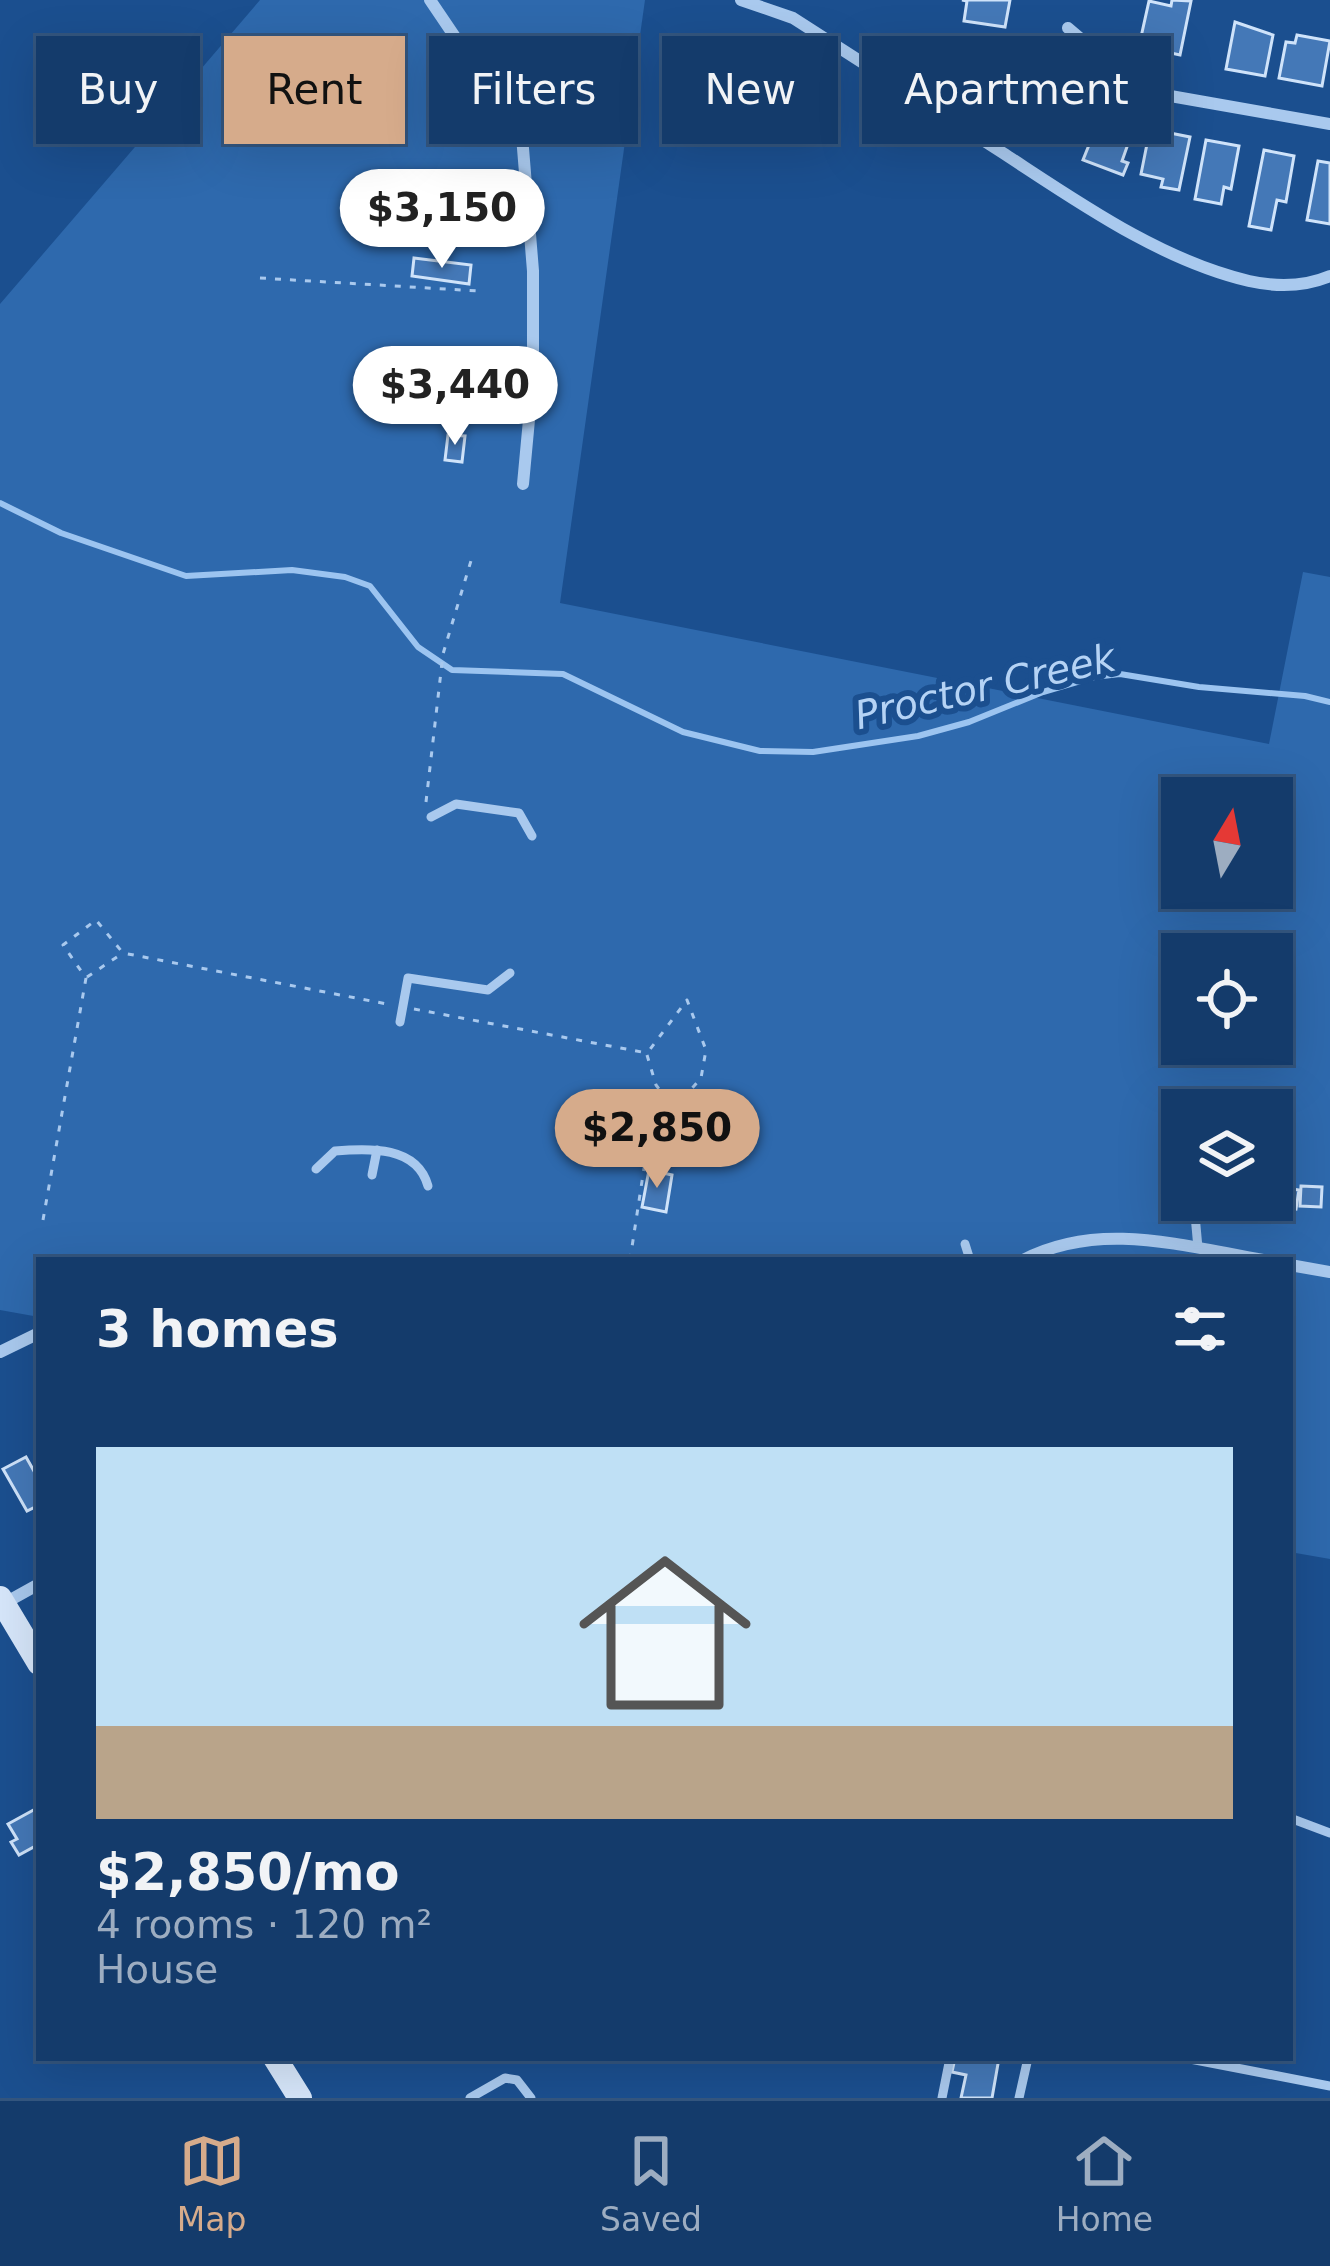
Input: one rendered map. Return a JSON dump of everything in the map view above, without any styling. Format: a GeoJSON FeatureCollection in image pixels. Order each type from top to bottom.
{"type":"FeatureCollection","features":[{"type":"Feature","properties":{"kind":"main road"},"geometry":{"type":"LineString","coordinates":[[2,1601],[36,1658]]}},
{"type":"Feature","properties":{"kind":"main road"},"geometry":{"type":"LineString","coordinates":[[277,2061],[300,2098]]}},
{"type":"Feature","properties":{"kind":"street"},"geometry":{"type":"LineString","coordinates":[[430,0],[522,136],[533,271],[533,377],[523,484]]}},
{"type":"Feature","properties":{"kind":"street"},"geometry":{"type":"LineString","coordinates":[[741,0],[793,18],[1073,198],[1212,270],[1281,285],[1311,284],[1330,276]]}},
{"type":"Feature","properties":{"kind":"street"},"geometry":{"type":"LineString","coordinates":[[1069,28],[1142,92],[1330,124]]}},
{"type":"Feature","properties":{"kind":"street"},"geometry":{"type":"LineString","coordinates":[[1030,1257],[1057,1245],[1111,1236],[1247,1257]]}},
{"type":"Feature","properties":{"kind":"street"},"geometry":{"type":"LineString","coordinates":[[1293,1266],[1330,1272]]}},
{"type":"Feature","properties":{"kind":"street"},"geometry":{"type":"LineString","coordinates":[[0,1352],[36,1335]]}},
{"type":"Feature","properties":{"kind":"street"},"geometry":{"type":"LineString","coordinates":[[2,1601],[36,1585]]}},
{"type":"Feature","properties":{"kind":"lane"},"geometry":{"type":"LineString","coordinates":[[428,815],[456,804],[519,812],[532,836]]}},
{"type":"Feature","properties":{"kind":"lane"},"geometry":{"type":"LineString","coordinates":[[400,1022],[408,978],[488,990],[510,973]]}},
{"type":"Feature","properties":{"kind":"lane"},"geometry":{"type":"LineString","coordinates":[[372,1175],[376,1150]]}},
{"type":"Feature","properties":{"kind":"lane"},"geometry":{"type":"LineString","coordinates":[[316,1169],[334,1151],[398,1153],[424,1171],[428,1186]]}},
{"type":"Feature","properties":{"kind":"lane"},"geometry":{"type":"LineString","coordinates":[[1196,1221],[1198,1248]]}},
{"type":"Feature","properties":{"kind":"lane"},"geometry":{"type":"LineString","coordinates":[[965,1244],[969,1257]]}},
{"type":"Feature","properties":{"kind":"lane"},"geometry":{"type":"LineString","coordinates":[[1293,1819],[1330,1833]]}},
{"type":"Feature","properties":{"kind":"lane"},"geometry":{"type":"LineString","coordinates":[[942,2098],[949,2061]]}},
{"type":"Feature","properties":{"kind":"lane"},"geometry":{"type":"LineString","coordinates":[[1019,2098],[1027,2061]]}},
{"type":"Feature","properties":{"kind":"lane"},"geometry":{"type":"LineString","coordinates":[[1201,2061],[1330,2086]]}},
{"type":"Feature","properties":{"kind":"lane"},"geometry":{"type":"LineString","coordinates":[[470,2098],[505,2078],[517,2080],[531,2098]]}},
{"type":"Feature","properties":{"kind":"path"},"geometry":{"type":"LineString","coordinates":[[260,278],[479,291]]}},
{"type":"Feature","properties":{"kind":"path"},"geometry":{"type":"LineString","coordinates":[[428,815],[432,721],[443,654],[473,554]]}},
{"type":"Feature","properties":{"kind":"path"},"geometry":{"type":"LineString","coordinates":[[43,1220],[86,978],[63,945],[96,920],[123,953],[647,1053]]}},
{"type":"Feature","properties":{"kind":"path"},"geometry":{"type":"LineString","coordinates":[[86,978],[123,953]]}},
{"type":"Feature","properties":{"kind":"path"},"geometry":{"type":"LineString","coordinates":[[630,1257],[646,1155],[660,1133],[669,1134],[674,1109],[701,1078],[706,1050],[687,1000],[647,1053]]}},
{"type":"Feature","properties":{"kind":"path"},"geometry":{"type":"LineString","coordinates":[[647,1053],[656,1085],[674,1109]]}},
{"type":"Feature","properties":{"kind":"shaded area"},"geometry":{"type":"Polygon","coordinates":[[[260,0],[645,0],[638,50],[638,36],[429,36],[429,144],[625,144],[560,603],[1269,744],[1303,572],[1330,577],[1330,1559],[1293,1553],[1293,1257],[36,1257],[36,1316],[0,1310],[0,304],[138,144],[200,144],[200,70],[224,42],[224,144],[405,144],[405,36],[229,36],[260,0]]]}},
{"type":"Feature","properties":{"kind":"building"},"geometry":{"type":"Polygon","coordinates":[[[962,0],[1010,0],[1005,27],[964,21],[967,1],[962,0]]]}},
{"type":"Feature","properties":{"kind":"building"},"geometry":{"type":"Polygon","coordinates":[[[1172,0],[1191,1],[1180,55],[1171,53],[1171,36],[1141,36],[1149,1],[1171,6],[1172,0]]]}},
{"type":"Feature","properties":{"kind":"building"},"geometry":{"type":"Polygon","coordinates":[[[1235,22],[1273,35],[1265,76],[1226,69],[1235,22]]]}},
{"type":"Feature","properties":{"kind":"building"},"geometry":{"type":"Polygon","coordinates":[[[1297,35],[1330,41],[1322,86],[1279,78],[1286,42],[1295,43],[1297,35]]]}},
{"type":"Feature","properties":{"kind":"building"},"geometry":{"type":"Polygon","coordinates":[[[1171,133],[1190,137],[1179,190],[1161,187],[1163,179],[1141,174],[1147,144],[1171,144],[1171,133]]]}},
{"type":"Feature","properties":{"kind":"building"},"geometry":{"type":"Polygon","coordinates":[[[1206,140],[1239,146],[1231,189],[1224,187],[1221,204],[1195,199],[1206,140]]]}},
{"type":"Feature","properties":{"kind":"building"},"geometry":{"type":"Polygon","coordinates":[[[1128,144],[1123,175],[1083,160],[1089,145],[1128,144]]]}},
{"type":"Feature","properties":{"kind":"building"},"geometry":{"type":"Polygon","coordinates":[[[1264,150],[1294,156],[1286,202],[1277,200],[1271,230],[1249,226],[1264,150]]]}},
{"type":"Feature","properties":{"kind":"building"},"geometry":{"type":"Polygon","coordinates":[[[1318,161],[1330,163],[1330,224],[1307,220],[1318,161]]]}},
{"type":"Feature","properties":{"kind":"building"},"geometry":{"type":"Polygon","coordinates":[[[414,258],[471,265],[469,284],[412,276],[414,258]]]}},
{"type":"Feature","properties":{"kind":"building"},"geometry":{"type":"Polygon","coordinates":[[[448,435],[465,436],[462,462],[445,460],[448,435]]]}},
{"type":"Feature","properties":{"kind":"building"},"geometry":{"type":"Polygon","coordinates":[[[649,1170],[672,1175],[666,1212],[642,1207],[649,1170]]]}},
{"type":"Feature","properties":{"kind":"building"},"geometry":{"type":"Polygon","coordinates":[[[1301,1186],[1322,1187],[1321,1207],[1300,1206],[1301,1186]]]}},
{"type":"Feature","properties":{"kind":"building"},"geometry":{"type":"Polygon","coordinates":[[[26,1457],[36,1475],[36,1506],[27,1511],[3,1469],[26,1457]]]}},
{"type":"Feature","properties":{"kind":"building"},"geometry":{"type":"Polygon","coordinates":[[[36,1809],[36,1846],[19,1855],[8,1824],[36,1809]]]}},
{"type":"Feature","properties":{"kind":"building"},"geometry":{"type":"Polygon","coordinates":[[[954,2061],[998,2061],[992,2098],[961,2098],[966,2075],[952,2072],[954,2061]]]}},
{"type":"Feature","properties":{"kind":"waterway","name":"Proctor Creek"},"geometry":{"type":"LineString","coordinates":[[0,503],[61,533],[186,576],[292,570],[345,577],[370,586],[418,647],[452,670],[563,674],[683,732],[760,751],[813,752],[918,736],[969,722],[1043,692],[1120,674],[1330,702]]}}]}
